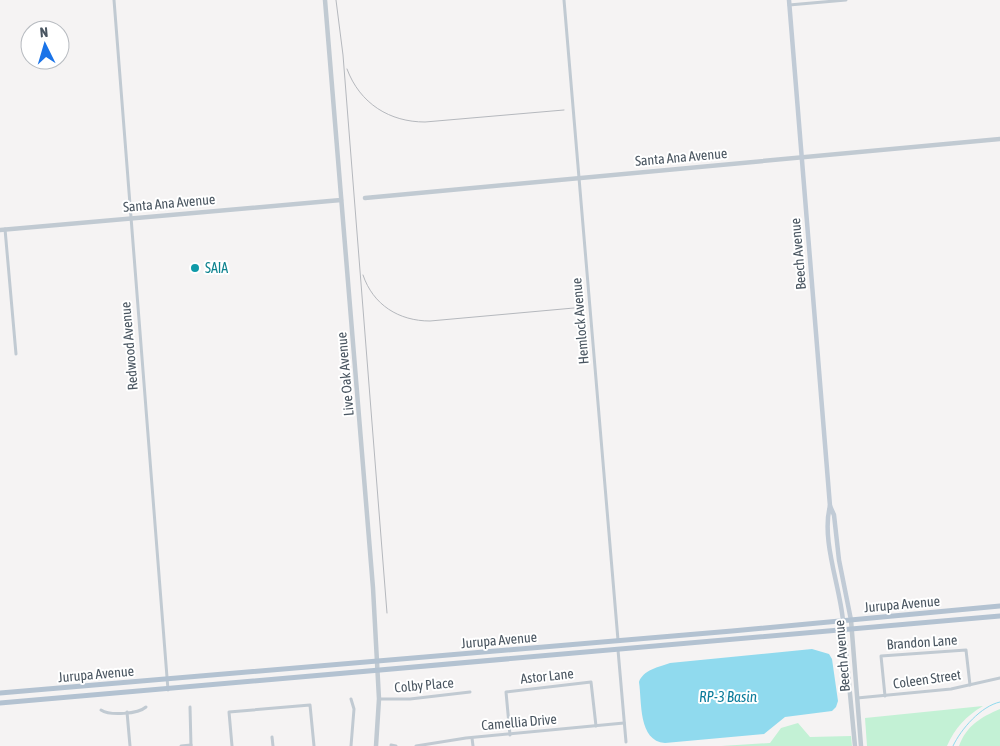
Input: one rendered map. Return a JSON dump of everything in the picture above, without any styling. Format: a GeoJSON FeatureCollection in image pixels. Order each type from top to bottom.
{"type":"FeatureCollection","features":[{"type":"Feature","properties":{"kind":"main road","name":"Beech Avenue"},"geometry":{"type":"LineString","coordinates":[[789,3],[830,506],[834,515],[851,620]]}},
{"type":"Feature","properties":{"kind":"main road","name":"Beech Avenue"},"geometry":{"type":"LineString","coordinates":[[830,506],[827,516],[831,552],[844,620]]}},
{"type":"Feature","properties":{"kind":"main road","name":"Jurupa Avenue"},"geometry":{"type":"LineString","coordinates":[[0,694],[1000,606]]}},
{"type":"Feature","properties":{"kind":"main road","name":"Jurupa Avenue"},"geometry":{"type":"LineString","coordinates":[[0,703],[168,690],[1000,616]]}},
{"type":"Feature","properties":{"kind":"street","name":"Redwood Avenue"},"geometry":{"type":"LineString","coordinates":[[114,0],[168,690]]}},
{"type":"Feature","properties":{"kind":"street","name":"Live Oak Avenue"},"geometry":{"type":"LineString","coordinates":[[325,0],[373,588],[379,699],[376,746]]}},
{"type":"Feature","properties":{"kind":"street","name":"Hemlock Avenue"},"geometry":{"type":"LineString","coordinates":[[564,0],[618,641]]}},
{"type":"Feature","properties":{"kind":"street"},"geometry":{"type":"LineString","coordinates":[[789,3],[846,0]]}},
{"type":"Feature","properties":{"kind":"street","name":"Santa Ana Avenue"},"geometry":{"type":"LineString","coordinates":[[365,198],[1000,139]]}},
{"type":"Feature","properties":{"kind":"street","name":"Santa Ana Avenue"},"geometry":{"type":"LineString","coordinates":[[3,230],[341,200]]}},
{"type":"Feature","properties":{"kind":"street"},"geometry":{"type":"LineString","coordinates":[[3,230],[16,354]]}},
{"type":"Feature","properties":{"kind":"street","name":"Beech Avenue"},"geometry":{"type":"LineString","coordinates":[[844,620],[855,746]]}},
{"type":"Feature","properties":{"kind":"street","name":"Beech Avenue"},"geometry":{"type":"LineString","coordinates":[[851,620],[861,746]]}},
{"type":"Feature","properties":{"kind":"street"},"geometry":{"type":"LineString","coordinates":[[618,650],[626,742]]}},
{"type":"Feature","properties":{"kind":"street","name":"Brandon Lane"},"geometry":{"type":"LineString","coordinates":[[885,696],[881,656],[966,650],[970,685]]}},
{"type":"Feature","properties":{"kind":"street","name":"Coleen Street"},"geometry":{"type":"LineString","coordinates":[[857,698],[947,690],[1000,678]]}},
{"type":"Feature","properties":{"kind":"street","name":"Astor Lane"},"geometry":{"type":"LineString","coordinates":[[510,735],[506,692],[591,682],[596,726]]}},
{"type":"Feature","properties":{"kind":"street","name":"Colby Place"},"geometry":{"type":"LineString","coordinates":[[379,699],[410,699],[470,692]]}},
{"type":"Feature","properties":{"kind":"street"},"geometry":{"type":"LineString","coordinates":[[351,699],[354,709],[351,746]]}},
{"type":"Feature","properties":{"kind":"street"},"geometry":{"type":"LineString","coordinates":[[232,746],[229,712],[310,705],[314,746]]}},
{"type":"Feature","properties":{"kind":"street"},"geometry":{"type":"LineString","coordinates":[[101,710],[105,713],[142,711],[146,707]]}},
{"type":"Feature","properties":{"kind":"street"},"geometry":{"type":"LineString","coordinates":[[181,746],[191,746],[190,707]]}},
{"type":"Feature","properties":{"kind":"street"},"geometry":{"type":"LineString","coordinates":[[127,712],[130,746]]}},
{"type":"Feature","properties":{"kind":"street","name":"Camellia Drive"},"geometry":{"type":"LineString","coordinates":[[416,746],[472,738],[624,723]]}},
{"type":"Feature","properties":{"kind":"street"},"geometry":{"type":"LineString","coordinates":[[272,737],[273,746]]}},
{"type":"Feature","properties":{"kind":"street"},"geometry":{"type":"LineString","coordinates":[[472,738],[473,746]]}},
{"type":"Feature","properties":{"kind":"street"},"geometry":{"type":"LineString","coordinates":[[391,745],[396,746]]}},
{"type":"Feature","properties":{"kind":"green space"},"geometry":{"type":"Polygon","coordinates":[[[983,706],[962,723],[947,746],[867,746],[865,718],[983,706]]]}},
{"type":"Feature","properties":{"kind":"green space"},"geometry":{"type":"Polygon","coordinates":[[[1000,709],[1000,746],[959,746],[966,733],[975,723],[1000,709]]]}},
{"type":"Feature","properties":{"kind":"green space"},"geometry":{"type":"Polygon","coordinates":[[[798,723],[810,737],[851,736],[852,746],[721,746],[770,743],[781,728],[798,723]]]}},
{"type":"Feature","properties":{"kind":"water","name":"RP-3 Basin"},"geometry":{"type":"Polygon","coordinates":[[[812,649],[829,654],[832,659],[838,701],[832,711],[785,717],[764,734],[665,743],[656,741],[646,728],[641,710],[639,682],[644,675],[652,670],[670,663],[812,649]]]}},
{"type":"Feature","properties":{"kind":"waterway"},"geometry":{"type":"LineString","coordinates":[[953,746],[972,719],[986,708],[1000,702]]}},
{"type":"Feature","properties":{"kind":"railway"},"geometry":{"type":"LineString","coordinates":[[336,0],[343,55],[387,613]]}},
{"type":"Feature","properties":{"kind":"railway"},"geometry":{"type":"LineString","coordinates":[[347,69],[360,92],[368,101],[378,109],[400,119],[425,122],[564,110]]}},
{"type":"Feature","properties":{"kind":"railway"},"geometry":{"type":"LineString","coordinates":[[363,275],[367,286],[380,303],[398,314],[419,320],[430,321],[574,308]]}},
{"type":"Feature","properties":{"kind":"place","name":"SAIA"},"geometry":{"type":"Point","coordinates":[195,268]}}]}
